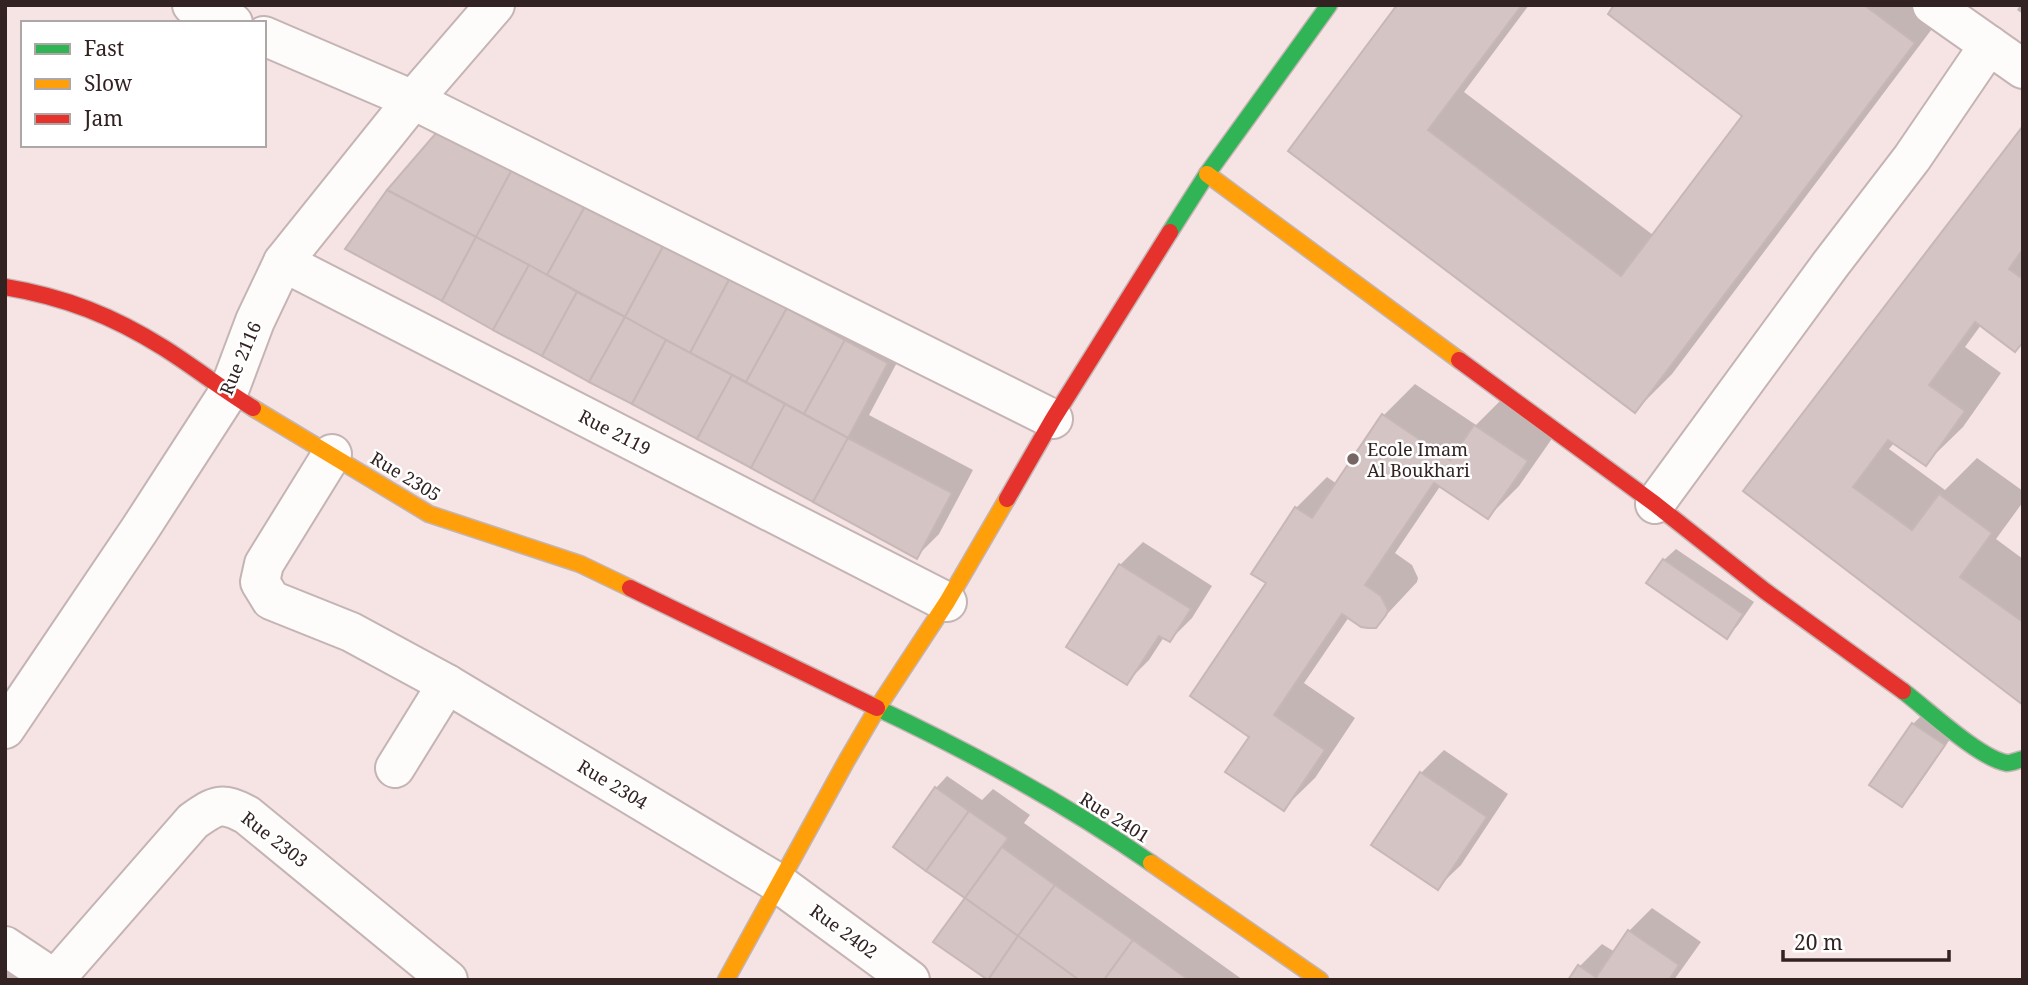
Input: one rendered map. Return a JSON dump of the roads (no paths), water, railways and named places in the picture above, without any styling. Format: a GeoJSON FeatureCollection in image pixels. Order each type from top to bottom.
{"type":"FeatureCollection","features":[{"type":"Feature","properties":{"kind":"street"},"geometry":{"type":"LineString","coordinates":[[192,5],[228,21]]}},
{"type":"Feature","properties":{"kind":"street","name":"Rue 2116"},"geometry":{"type":"LineString","coordinates":[[5,729],[228,393],[255,321],[283,262],[413,100],[495,5]]}},
{"type":"Feature","properties":{"kind":"street"},"geometry":{"type":"LineString","coordinates":[[726,980],[878,707],[947,602],[1053,419],[1207,174],[1329,5]]}},
{"type":"Feature","properties":{"kind":"street"},"geometry":{"type":"LineString","coordinates":[[1932,5],[2023,69]]}},
{"type":"Feature","properties":{"kind":"street"},"geometry":{"type":"LineString","coordinates":[[266,37],[413,100],[1053,419]]}},
{"type":"Feature","properties":{"kind":"street"},"geometry":{"type":"LineString","coordinates":[[1655,504],[1912,158],[1989,45]]}},
{"type":"Feature","properties":{"kind":"street"},"geometry":{"type":"LineString","coordinates":[[1207,174],[1655,504],[1765,591],[1914,699],[1967,742],[2008,763],[2023,759]]}},
{"type":"Feature","properties":{"kind":"street","name":"Rue 2119"},"geometry":{"type":"LineString","coordinates":[[283,262],[947,602]]}},
{"type":"Feature","properties":{"kind":"street","name":"Rue 2305"},"geometry":{"type":"LineString","coordinates":[[5,287],[41,293],[113,320],[164,348],[228,393],[429,514],[580,564],[878,707]]}},
{"type":"Feature","properties":{"kind":"street","name":"Rue 2304"},"geometry":{"type":"LineString","coordinates":[[332,454],[264,564],[260,582],[271,600],[351,632],[447,684],[778,883]]}},
{"type":"Feature","properties":{"kind":"street"},"geometry":{"type":"LineString","coordinates":[[395,768],[447,684]]}},
{"type":"Feature","properties":{"kind":"street","name":"Rue 2401"},"geometry":{"type":"LineString","coordinates":[[878,707],[1027,784],[1140,855],[1320,980]]}},
{"type":"Feature","properties":{"kind":"street","name":"Rue 2303"},"geometry":{"type":"LineString","coordinates":[[56,980],[193,821],[211,808],[229,806],[247,815],[448,980]]}},
{"type":"Feature","properties":{"kind":"street","name":"Rue 2402"},"geometry":{"type":"LineString","coordinates":[[778,883],[910,980]]}},
{"type":"Feature","properties":{"kind":"street"},"geometry":{"type":"LineString","coordinates":[[5,946],[56,980]]}},
{"type":"Feature","properties":{"kind":"place","name":"Ecole Imam Al Boukhari"},"geometry":{"type":"Point","coordinates":[1353,459]}}]}
